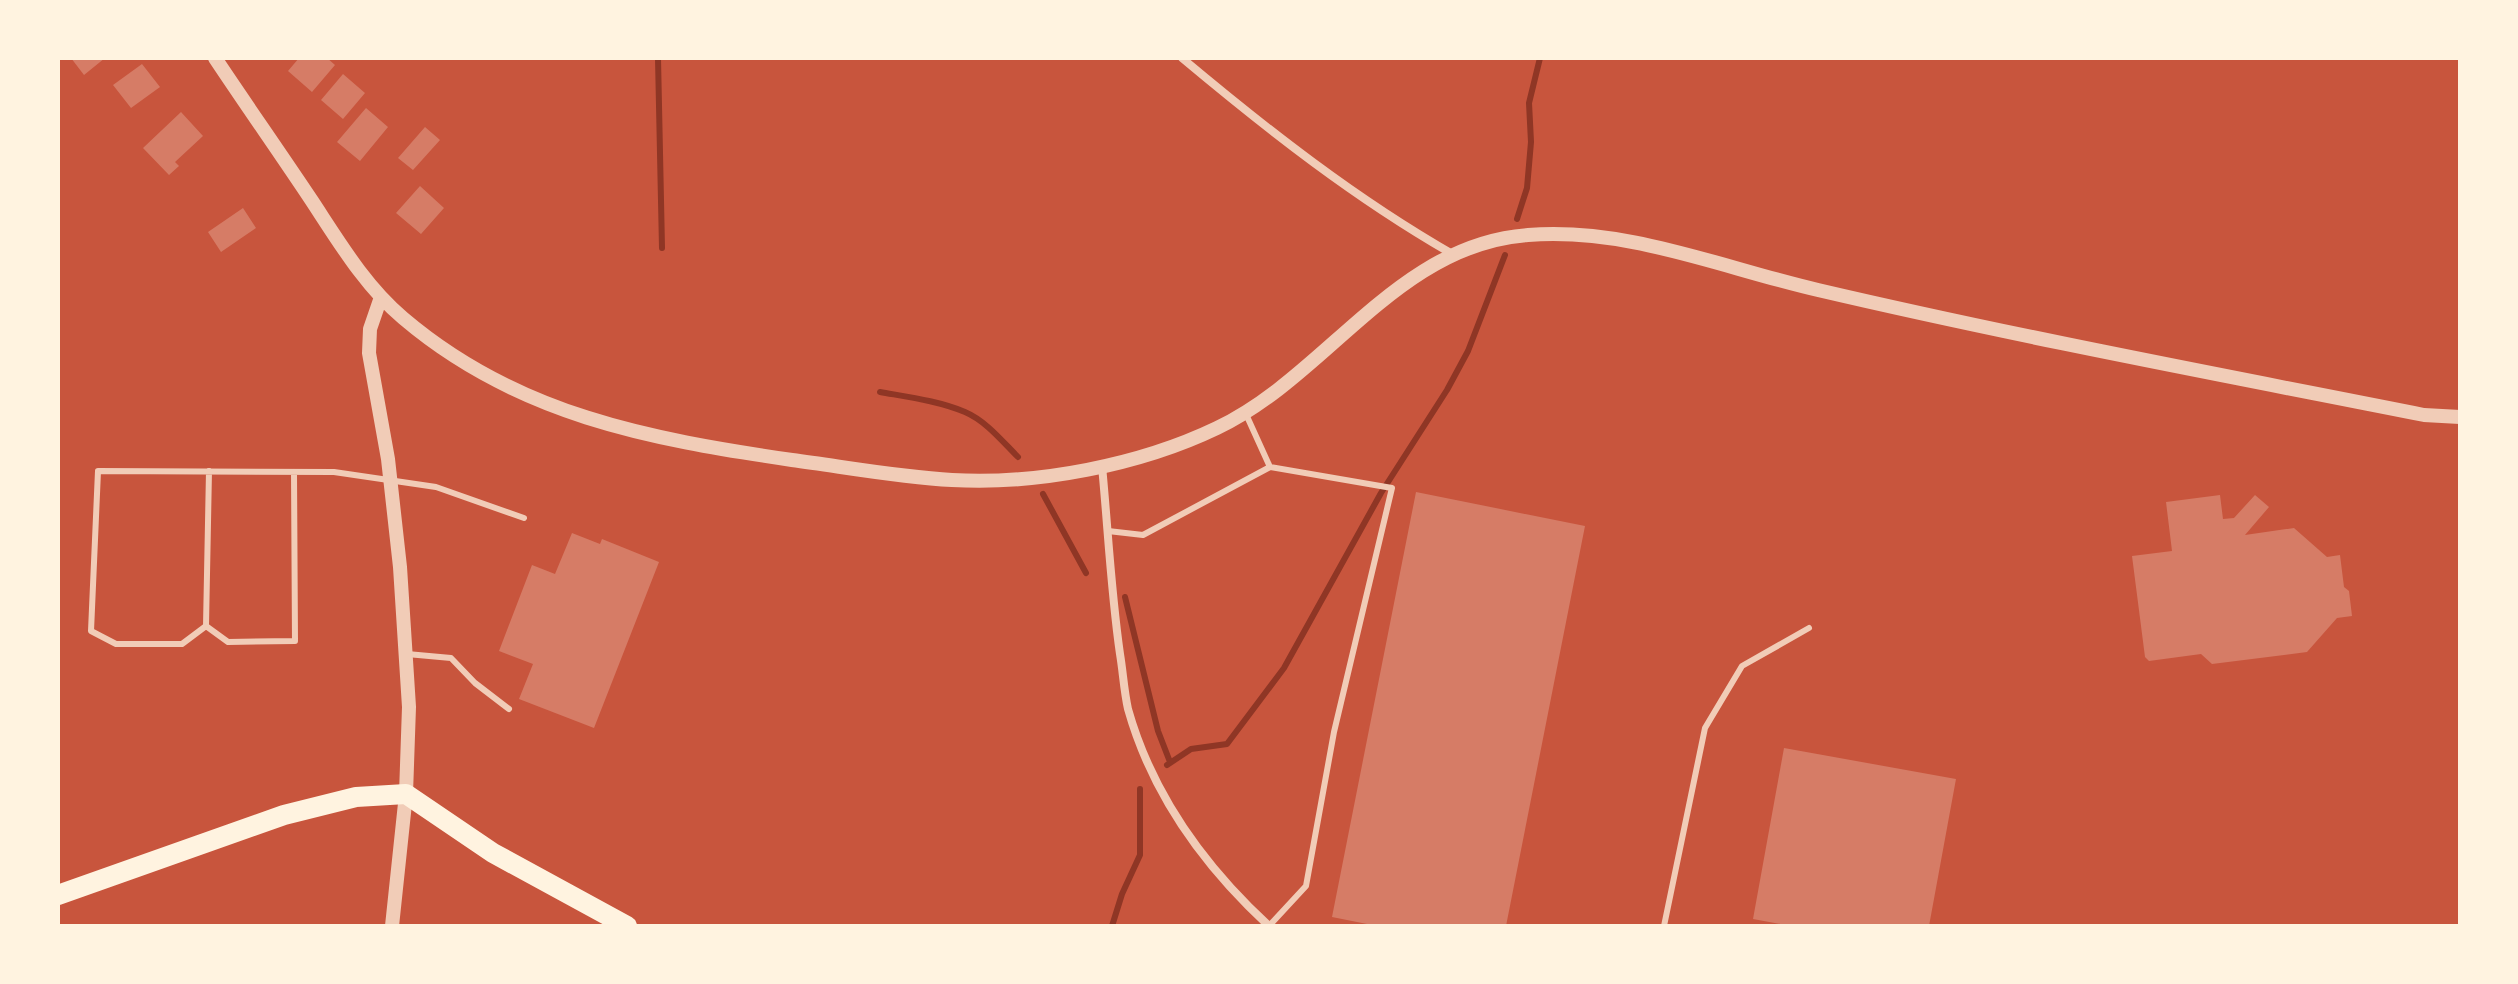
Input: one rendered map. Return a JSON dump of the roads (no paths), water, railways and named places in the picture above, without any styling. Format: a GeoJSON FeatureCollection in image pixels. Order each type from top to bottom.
{"type":"FeatureCollection","features":[{"type":"Feature","properties":{"kind":"highway"},"geometry":{"type":"LineString","coordinates":[[58,895],[284,815],[356,797],[406,794],[493,853],[627,926]]}},
{"type":"Feature","properties":{"kind":"street"},"geometry":{"type":"LineString","coordinates":[[215,58],[359,271],[381,297],[427,338],[504,387],[560,410],[636,433],[758,455],[955,480],[1020,479],[1102,466],[1146,454],[1216,428],[1265,400],[1405,284],[1454,255],[1474,246],[1517,235],[1571,232],[1647,244],[1813,289],[2067,344],[2424,415],[2460,417]]}},
{"type":"Feature","properties":{"kind":"street"},"geometry":{"type":"LineString","coordinates":[[1182,58],[1264,127],[1405,227],[1454,255]]}},
{"type":"Feature","properties":{"kind":"street"},"geometry":{"type":"LineString","coordinates":[[381,297],[370,329],[369,353],[391,482],[409,707],[406,794],[392,926]]}},
{"type":"Feature","properties":{"kind":"street"},"geometry":{"type":"LineString","coordinates":[[1102,466],[1117,629],[1128,708],[1151,769],[1176,816],[1213,869],[1269,926]]}},
{"type":"Feature","properties":{"kind":"lane"},"geometry":{"type":"LineString","coordinates":[[1245,411],[1270,467]]}},
{"type":"Feature","properties":{"kind":"lane"},"geometry":{"type":"LineString","coordinates":[[1108,531],[1143,535],[1270,467],[1392,488],[1334,732],[1306,886],[1269,926]]}},
{"type":"Feature","properties":{"kind":"lane"},"geometry":{"type":"LineString","coordinates":[[206,626],[182,644],[116,644],[91,631],[98,471],[334,472],[436,487],[524,518]]}},
{"type":"Feature","properties":{"kind":"lane"},"geometry":{"type":"LineString","coordinates":[[206,626],[209,471]]}},
{"type":"Feature","properties":{"kind":"lane"},"geometry":{"type":"LineString","coordinates":[[206,626],[228,642],[295,641],[294,473]]}},
{"type":"Feature","properties":{"kind":"lane"},"geometry":{"type":"LineString","coordinates":[[1664,926],[1705,728],[1742,666],[1809,628]]}},
{"type":"Feature","properties":{"kind":"lane"},"geometry":{"type":"LineString","coordinates":[[407,654],[451,658],[475,683],[509,709]]}},
{"type":"Feature","properties":{"kind":"waterway"},"geometry":{"type":"LineString","coordinates":[[658,58],[662,248]]}},
{"type":"Feature","properties":{"kind":"waterway"},"geometry":{"type":"LineString","coordinates":[[1517,219],[1527,188],[1531,142],[1529,103],[1540,58]]}},
{"type":"Feature","properties":{"kind":"waterway"},"geometry":{"type":"LineString","coordinates":[[1167,765],[1191,749],[1227,744],[1284,668],[1381,493],[1447,390],[1468,351],[1505,255]]}},
{"type":"Feature","properties":{"kind":"waterway"},"geometry":{"type":"LineString","coordinates":[[880,392],[934,402],[965,412],[987,426],[1018,457]]}},
{"type":"Feature","properties":{"kind":"waterway"},"geometry":{"type":"LineString","coordinates":[[1043,494],[1086,573]]}},
{"type":"Feature","properties":{"kind":"waterway"},"geometry":{"type":"LineString","coordinates":[[1125,597],[1158,731],[1170,762]]}},
{"type":"Feature","properties":{"kind":"waterway"},"geometry":{"type":"LineString","coordinates":[[1112,926],[1122,894],[1140,855],[1140,789]]}}]}
